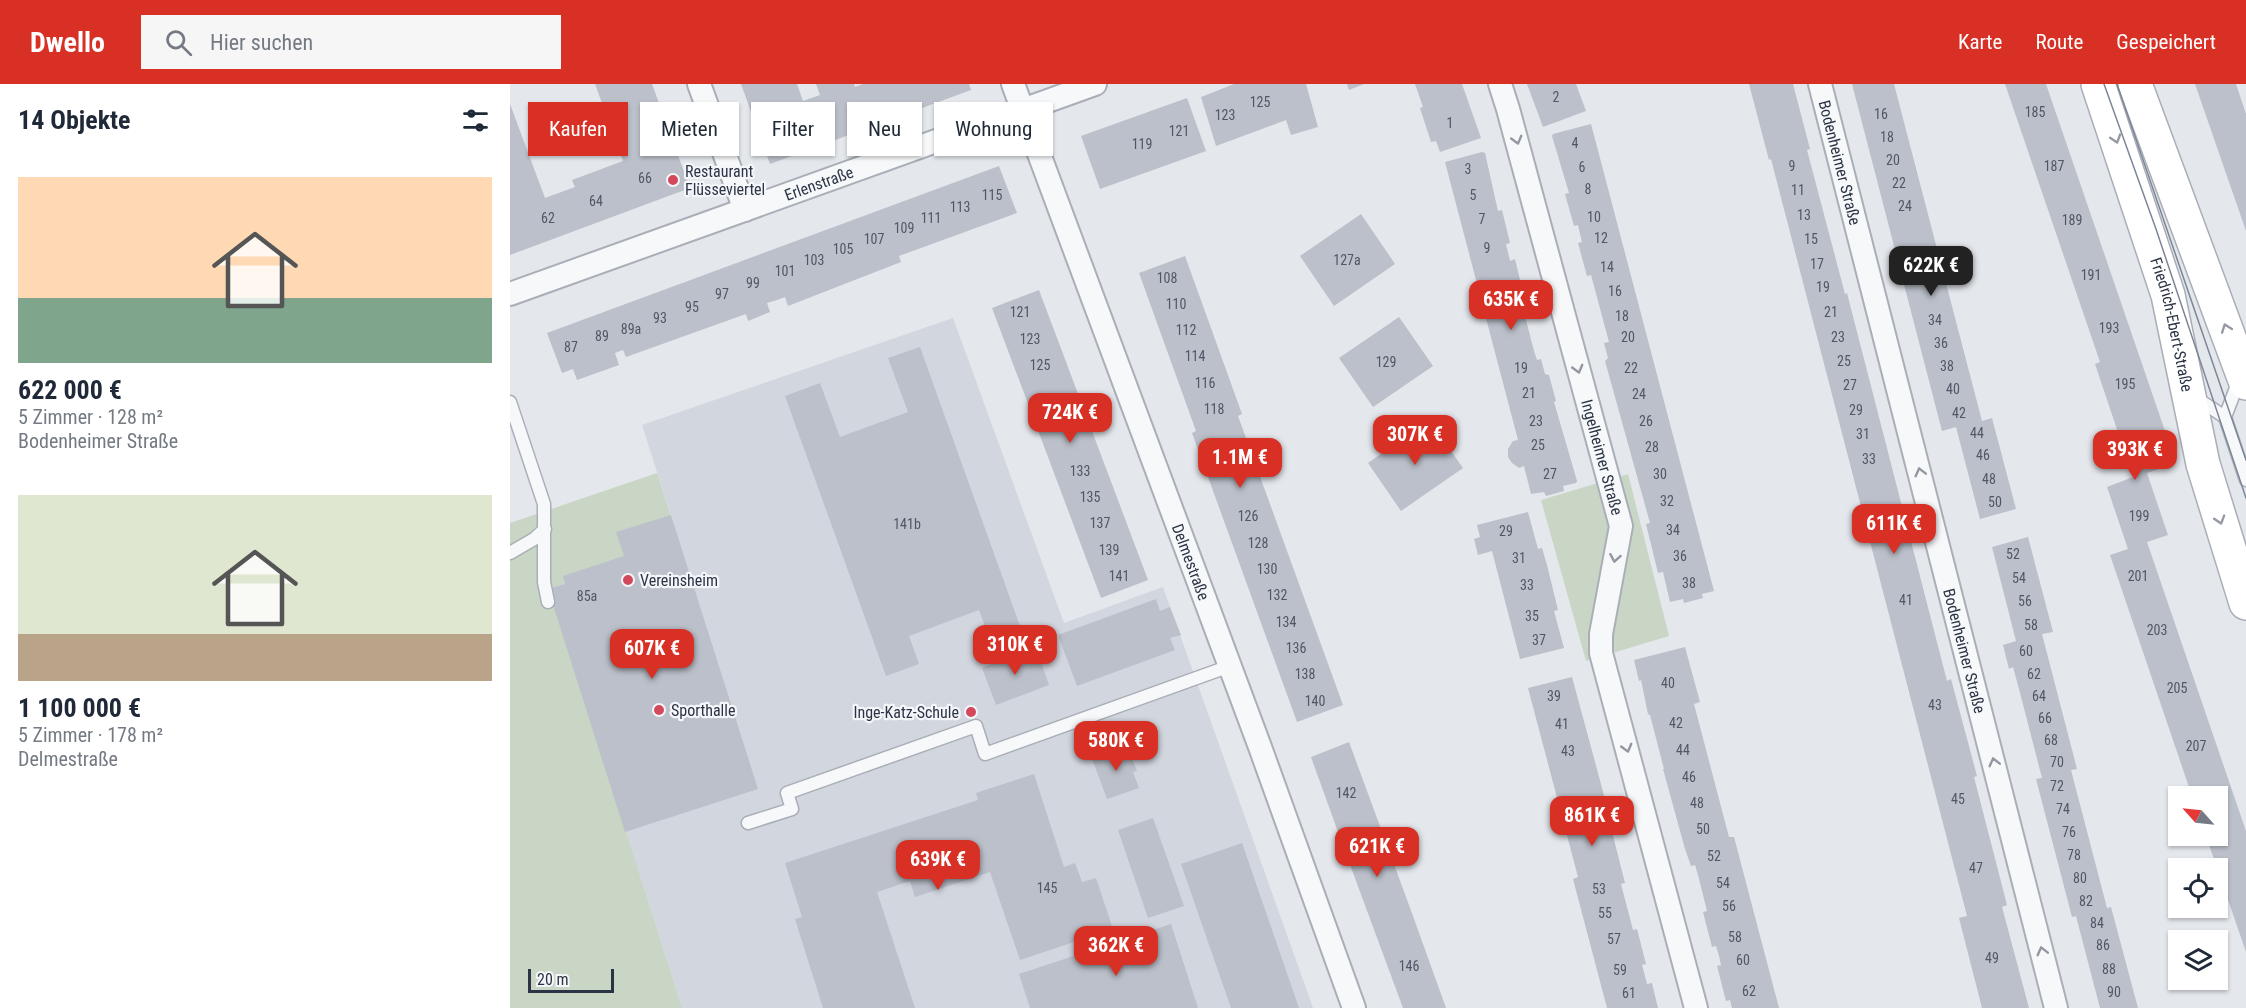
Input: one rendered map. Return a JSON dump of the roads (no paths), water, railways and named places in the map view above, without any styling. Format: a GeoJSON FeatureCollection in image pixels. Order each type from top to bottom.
{"type":"FeatureCollection","features":[{"type":"Feature","properties":{"kind":"main road","name":"Friedrich-Ebert-Straße"},"geometry":{"type":"LineString","coordinates":[[2098,84],[2168,295],[2203,464],[2246,603]]}},
{"type":"Feature","properties":{"kind":"main road"},"geometry":{"type":"LineString","coordinates":[[2135,84],[2244,378]]}},
{"type":"Feature","properties":{"kind":"street"},"geometry":{"type":"LineString","coordinates":[[699,84],[745,210]]}},
{"type":"Feature","properties":{"kind":"street","name":"Delmestraße"},"geometry":{"type":"LineString","coordinates":[[1013,84],[1020,102]]}},
{"type":"Feature","properties":{"kind":"street","name":"Erlenstraße"},"geometry":{"type":"LineString","coordinates":[[1045,102],[1095,84]]}},
{"type":"Feature","properties":{"kind":"street","name":"Ingelheimer Straße"},"geometry":{"type":"LineString","coordinates":[[1500,84],[1512,121],[1621,526],[1601,634],[1601,653],[1696,1008]]}},
{"type":"Feature","properties":{"kind":"street","name":"Bodenheimer Straße"},"geometry":{"type":"LineString","coordinates":[[1820,84],[2056,1008]]}},
{"type":"Feature","properties":{"kind":"street","name":"Erlenstraße"},"geometry":{"type":"LineString","coordinates":[[510,294],[934,142]]}},
{"type":"Feature","properties":{"kind":"street","name":"Delmestraße"},"geometry":{"type":"LineString","coordinates":[[1040,156],[1230,666],[1354,1008]]}},
{"type":"Feature","properties":{"kind":"lane"},"geometry":{"type":"LineString","coordinates":[[2224,417],[2244,378]]}},
{"type":"Feature","properties":{"kind":"lane"},"geometry":{"type":"LineString","coordinates":[[2188,393],[2224,417],[2246,480]]}},
{"type":"Feature","properties":{"kind":"lane"},"geometry":{"type":"LineString","coordinates":[[510,402],[544,504],[544,582],[548,602]]}},
{"type":"Feature","properties":{"kind":"lane"},"geometry":{"type":"LineString","coordinates":[[510,553],[534,539],[545,529]]}},
{"type":"Feature","properties":{"kind":"lane"},"geometry":{"type":"LineString","coordinates":[[748,823],[792,809],[787,794],[976,726],[985,754],[1230,666]]}},
{"type":"Feature","properties":{"kind":"tram line"},"geometry":{"type":"LineString","coordinates":[[2104,84],[2156,229],[2246,498]]}},
{"type":"Feature","properties":{"kind":"tram line"},"geometry":{"type":"LineString","coordinates":[[2117,84],[2246,460]]}},
{"type":"Feature","properties":{"kind":"place","name":"Restaurant Flüsseviertel"},"geometry":{"type":"Point","coordinates":[673,180]}},
{"type":"Feature","properties":{"kind":"place","name":"Vereinsheim"},"geometry":{"type":"Point","coordinates":[628,580]}},
{"type":"Feature","properties":{"kind":"place","name":"Sporthalle"},"geometry":{"type":"Point","coordinates":[659,710]}},
{"type":"Feature","properties":{"kind":"place","name":"Inge-Katz-Schule"},"geometry":{"type":"Point","coordinates":[971,712]}}]}
